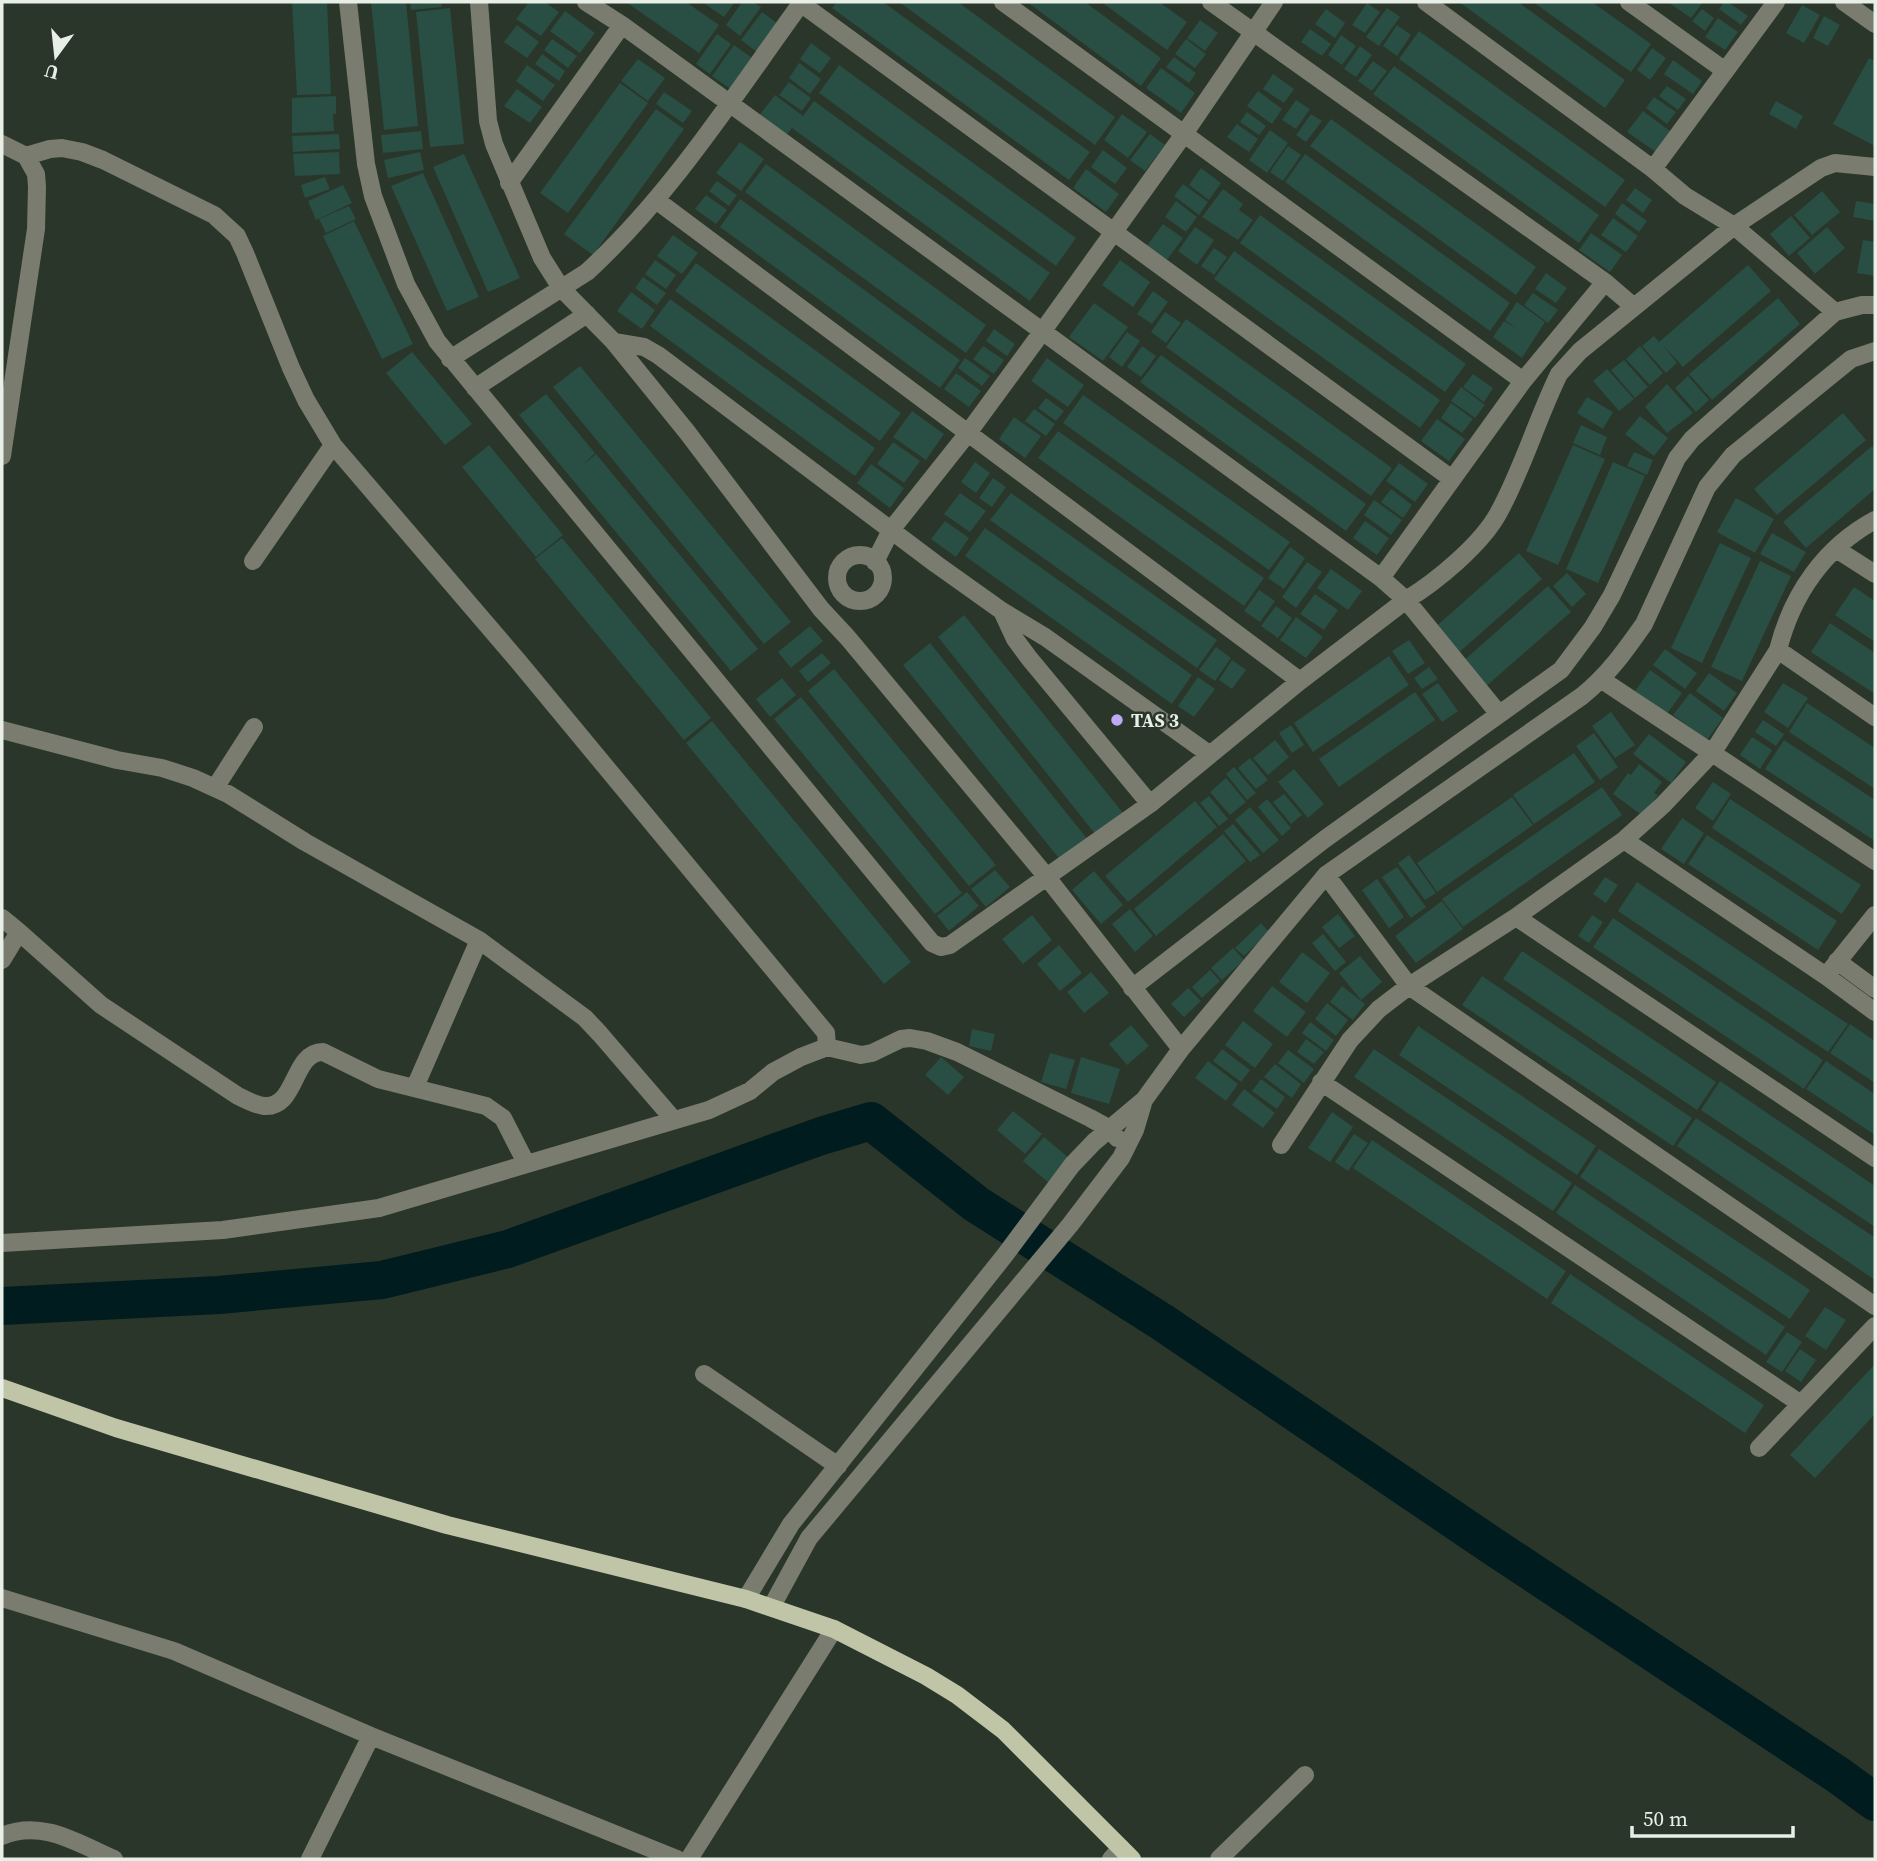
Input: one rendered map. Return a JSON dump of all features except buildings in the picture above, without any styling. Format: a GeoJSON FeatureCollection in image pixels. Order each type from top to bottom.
{"type":"FeatureCollection","features":[{"type":"Feature","properties":{"kind":"main road"},"geometry":{"type":"LineString","coordinates":[[2,1388],[116,1428],[447,1525],[746,1599],[834,1629],[926,1676],[1003,1730],[1121,1855]]}},
{"type":"Feature","properties":{"kind":"street"},"geometry":{"type":"LineString","coordinates":[[348,2],[366,164],[373,196],[406,284],[437,341],[932,943],[941,947],[950,945],[1150,804],[1300,681],[1452,566],[1490,526],[1510,489],[1559,374],[1571,359],[1633,306],[1734,226],[1821,168],[1835,163],[1875,167]]}},
{"type":"Feature","properties":{"kind":"street"},"geometry":{"type":"LineString","coordinates":[[479,2],[488,121],[494,144],[542,258],[561,288],[614,342],[687,432],[821,609],[1046,876],[1181,1049]]}},
{"type":"Feature","properties":{"kind":"street"},"geometry":{"type":"LineString","coordinates":[[586,2],[622,25],[1381,578],[1406,600],[1499,714]]}},
{"type":"Feature","properties":{"kind":"street"},"geometry":{"type":"LineString","coordinates":[[450,359],[587,271],[601,259],[656,200],[801,2],[1452,479]]}},
{"type":"Feature","properties":{"kind":"street"},"geometry":{"type":"LineString","coordinates":[[1003,2],[1523,381]]}},
{"type":"Feature","properties":{"kind":"street"},"geometry":{"type":"LineString","coordinates":[[1211,2],[1605,282],[1633,306]]}},
{"type":"Feature","properties":{"kind":"street"},"geometry":{"type":"LineString","coordinates":[[876,562],[891,530],[968,433],[1042,332],[1184,134],[1274,2]]}},
{"type":"Feature","properties":{"kind":"street"},"geometry":{"type":"LineString","coordinates":[[1426,2],[1653,169],[1685,196],[1734,226],[1835,312]]}},
{"type":"Feature","properties":{"kind":"street"},"geometry":{"type":"LineString","coordinates":[[1629,2],[1724,70]]}},
{"type":"Feature","properties":{"kind":"street"},"geometry":{"type":"LineString","coordinates":[[1653,169],[1776,2]]}},
{"type":"Feature","properties":{"kind":"street"},"geometry":{"type":"LineString","coordinates":[[1844,2],[1875,24]]}},
{"type":"Feature","properties":{"kind":"street"},"geometry":{"type":"LineString","coordinates":[[509,183],[622,25]]}},
{"type":"Feature","properties":{"kind":"street"},"geometry":{"type":"LineString","coordinates":[[2,144],[26,156],[36,174],[36,229],[2,456]]}},
{"type":"Feature","properties":{"kind":"street"},"geometry":{"type":"LineString","coordinates":[[26,156],[50,149],[82,152],[193,203],[226,224],[237,236],[306,400],[333,445],[518,661],[826,1033],[831,1048]]}},
{"type":"Feature","properties":{"kind":"street"},"geometry":{"type":"LineString","coordinates":[[656,200],[1300,681]]}},
{"type":"Feature","properties":{"kind":"street"},"geometry":{"type":"LineString","coordinates":[[1381,578],[1523,381],[1605,282]]}},
{"type":"Feature","properties":{"kind":"street"},"geometry":{"type":"LineString","coordinates":[[1136,993],[1325,839],[1562,670],[1612,595],[1678,458],[1692,439],[1835,312],[1862,305],[1875,305]]}},
{"type":"Feature","properties":{"kind":"street"},"geometry":{"type":"LineString","coordinates":[[475,388],[587,314]]}},
{"type":"Feature","properties":{"kind":"street"},"geometry":{"type":"LineString","coordinates":[[614,342],[644,347],[658,355],[1002,611],[1045,637],[1209,754]]}},
{"type":"Feature","properties":{"kind":"street"},"geometry":{"type":"LineString","coordinates":[[746,1599],[791,1524],[1005,1255],[1072,1165],[1094,1142],[1144,1100],[1181,1049],[1326,875],[1583,696],[1602,680],[1631,645],[1644,624],[1707,487],[1721,468],[1733,455],[1851,359],[1875,351]]}},
{"type":"Feature","properties":{"kind":"street"},"geometry":{"type":"LineString","coordinates":[[253,561],[333,445]]}},
{"type":"Feature","properties":{"kind":"street"},"geometry":{"type":"LineString","coordinates":[[1281,1145],[1350,1040],[1379,1009],[1624,840],[1664,805],[1713,752],[1778,650],[1782,632],[1801,590],[1836,548],[1875,520]]}},
{"type":"Feature","properties":{"kind":"street"},"geometry":{"type":"LineString","coordinates":[[1836,548],[1875,574]]}},
{"type":"Feature","properties":{"kind":"street"},"geometry":{"type":"LineString","coordinates":[[859,556],[876,562],[883,577],[877,593],[861,601],[845,594],[837,579],[844,562],[859,556]]}},
{"type":"Feature","properties":{"kind":"street"},"geometry":{"type":"LineString","coordinates":[[821,609],[845,594]]}},
{"type":"Feature","properties":{"kind":"street"},"geometry":{"type":"LineString","coordinates":[[1002,611],[1015,639],[1029,658],[1150,804]]}},
{"type":"Feature","properties":{"kind":"street"},"geometry":{"type":"LineString","coordinates":[[1778,650],[1875,717]]}},
{"type":"Feature","properties":{"kind":"street"},"geometry":{"type":"LineString","coordinates":[[1602,680],[1875,861]]}},
{"type":"Feature","properties":{"kind":"street"},"geometry":{"type":"LineString","coordinates":[[215,788],[254,727]]}},
{"type":"Feature","properties":{"kind":"street"},"geometry":{"type":"LineString","coordinates":[[2,730],[117,760],[162,768],[215,788],[479,940],[584,1018],[674,1120]]}},
{"type":"Feature","properties":{"kind":"street"},"geometry":{"type":"LineString","coordinates":[[1624,840],[1875,1012]]}},
{"type":"Feature","properties":{"kind":"street"},"geometry":{"type":"LineString","coordinates":[[1326,875],[1409,986],[1875,1306]]}},
{"type":"Feature","properties":{"kind":"street"},"geometry":{"type":"LineString","coordinates":[[1826,976],[1875,915]]}},
{"type":"Feature","properties":{"kind":"street"},"geometry":{"type":"LineString","coordinates":[[1516,917],[1875,1158]]}},
{"type":"Feature","properties":{"kind":"street"},"geometry":{"type":"LineString","coordinates":[[2,918],[100,1004],[238,1096],[255,1104],[270,1106],[281,1100],[309,1057],[317,1052],[378,1079],[486,1106],[503,1118],[526,1163]]}},
{"type":"Feature","properties":{"kind":"street"},"geometry":{"type":"LineString","coordinates":[[2,960],[19,932]]}},
{"type":"Feature","properties":{"kind":"street"},"geometry":{"type":"LineString","coordinates":[[415,1087],[479,940]]}},
{"type":"Feature","properties":{"kind":"street"},"geometry":{"type":"LineString","coordinates":[[1837,961],[1875,989]]}},
{"type":"Feature","properties":{"kind":"street"},"geometry":{"type":"LineString","coordinates":[[2,1243],[223,1230],[379,1208],[728,1102],[750,1091],[774,1072],[801,1057],[831,1048],[853,1054],[872,1053],[909,1038],[927,1041],[1000,1073],[1110,1129],[1126,1148]]}},
{"type":"Feature","properties":{"kind":"street"},"geometry":{"type":"LineString","coordinates":[[1321,1082],[1801,1404]]}},
{"type":"Feature","properties":{"kind":"street"},"geometry":{"type":"LineString","coordinates":[[772,1606],[809,1538],[1070,1225],[1126,1148],[1144,1100]]}},
{"type":"Feature","properties":{"kind":"street"},"geometry":{"type":"LineString","coordinates":[[1759,1448],[1875,1325]]}},
{"type":"Feature","properties":{"kind":"street"},"geometry":{"type":"LineString","coordinates":[[704,1374],[838,1466]]}},
{"type":"Feature","properties":{"kind":"street"},"geometry":{"type":"LineString","coordinates":[[893,1396],[912,1414]]}},
{"type":"Feature","properties":{"kind":"street"},"geometry":{"type":"LineString","coordinates":[[2,1598],[174,1651],[371,1736],[677,1859]]}},
{"type":"Feature","properties":{"kind":"street"},"geometry":{"type":"LineString","coordinates":[[689,1859],[834,1629]]}},
{"type":"Feature","properties":{"kind":"street"},"geometry":{"type":"LineString","coordinates":[[310,1859],[371,1736]]}},
{"type":"Feature","properties":{"kind":"street"},"geometry":{"type":"LineString","coordinates":[[1219,1859],[1306,1775]]}},
{"type":"Feature","properties":{"kind":"street"},"geometry":{"type":"LineString","coordinates":[[2,1836],[20,1830],[45,1829],[114,1859]]}},
{"type":"Feature","properties":{"kind":"waterway"},"geometry":{"type":"LineString","coordinates":[[2,1306],[219,1295],[382,1280],[508,1249],[821,1136],[871,1121],[976,1204],[1162,1322],[1875,1802]]}},
{"type":"Feature","properties":{"kind":"place","name":"TAS 3"},"geometry":{"type":"Point","coordinates":[1117,720]}}]}
